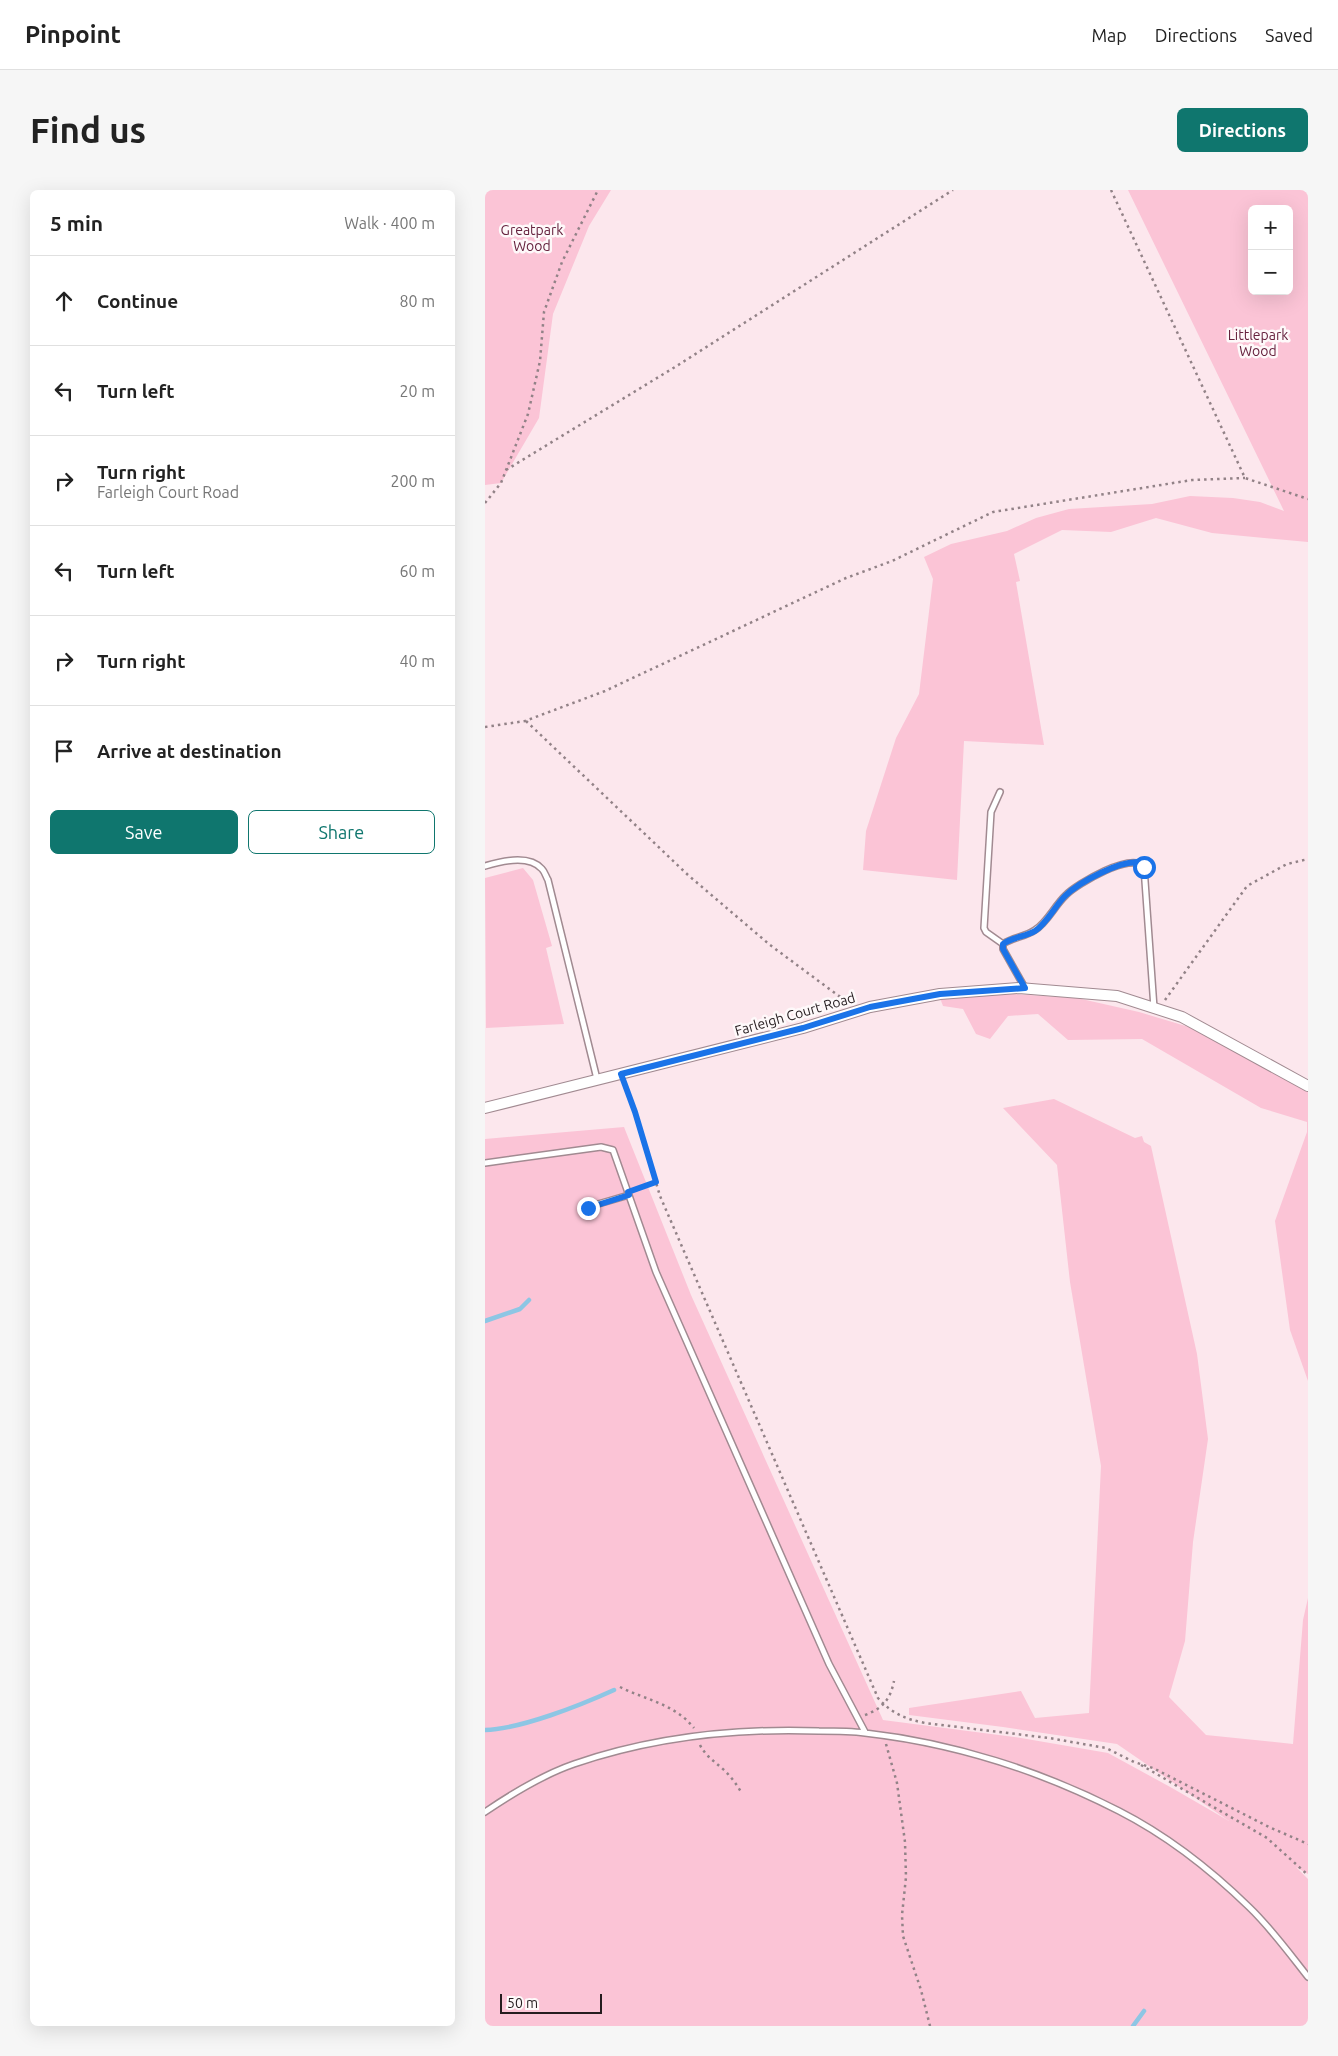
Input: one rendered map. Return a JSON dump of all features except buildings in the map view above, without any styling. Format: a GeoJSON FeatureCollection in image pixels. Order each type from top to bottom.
{"type":"FeatureCollection","features":[{"type":"Feature","properties":{"kind":"street","name":"Farleigh Court Road"},"geometry":{"type":"LineString","coordinates":[[485,1108],[794,1030],[858,1010],[940,994],[1025,988],[1117,996],[1182,1018],[1308,1086]]}},
{"type":"Feature","properties":{"kind":"lane"},"geometry":{"type":"LineString","coordinates":[[1000,792],[991,812],[984,928],[986,932],[1003,944],[1003,949],[1025,988]]}},
{"type":"Feature","properties":{"kind":"lane"},"geometry":{"type":"LineString","coordinates":[[485,866],[499,862],[523,860],[542,868],[548,880],[597,1079]]}},
{"type":"Feature","properties":{"kind":"lane"},"geometry":{"type":"LineString","coordinates":[[1003,944],[1008,940],[1037,930],[1072,890],[1125,862],[1141,863],[1144,867],[1156,1009]]}},
{"type":"Feature","properties":{"kind":"lane"},"geometry":{"type":"LineString","coordinates":[[485,1163],[601,1147],[613,1150],[664,1289],[829,1664],[865,1732]]}},
{"type":"Feature","properties":{"kind":"lane"},"geometry":{"type":"LineString","coordinates":[[588,1208],[628,1194]]}},
{"type":"Feature","properties":{"kind":"lane"},"geometry":{"type":"LineString","coordinates":[[485,1812],[519,1789],[572,1764],[622,1750],[697,1735],[724,1732],[788,1730],[865,1732],[931,1744],[998,1761],[1049,1779],[1120,1812],[1158,1835],[1214,1875],[1249,1907],[1281,1942],[1308,1977]]}},
{"type":"Feature","properties":{"kind":"path"},"geometry":{"type":"LineString","coordinates":[[485,503],[501,483],[528,414],[540,361],[544,312],[562,262],[599,190]]}},
{"type":"Feature","properties":{"kind":"path"},"geometry":{"type":"LineString","coordinates":[[506,470],[675,367],[953,190]]}},
{"type":"Feature","properties":{"kind":"path"},"geometry":{"type":"LineString","coordinates":[[1111,190],[1245,478]]}},
{"type":"Feature","properties":{"kind":"path"},"geometry":{"type":"LineString","coordinates":[[485,727],[525,721],[605,691],[846,578],[892,561],[993,512],[1192,480],[1245,478],[1308,499]]}},
{"type":"Feature","properties":{"kind":"path"},"geometry":{"type":"LineString","coordinates":[[525,721],[688,876],[770,945],[858,1010]]}},
{"type":"Feature","properties":{"kind":"path"},"geometry":{"type":"LineString","coordinates":[[1156,1009],[1247,886],[1287,864],[1308,859]]}},
{"type":"Feature","properties":{"kind":"path"},"geometry":{"type":"LineString","coordinates":[[621,1074],[635,1112],[660,1196],[715,1327],[878,1698],[884,1705],[906,1720],[925,1724],[1049,1738],[1106,1748],[1167,1779],[1267,1838],[1308,1875]]}},
{"type":"Feature","properties":{"kind":"path"},"geometry":{"type":"LineString","coordinates":[[628,1194],[656,1182]]}},
{"type":"Feature","properties":{"kind":"path"},"geometry":{"type":"LineString","coordinates":[[857,1718],[884,1705],[889,1700],[894,1681]]}},
{"type":"Feature","properties":{"kind":"path"},"geometry":{"type":"LineString","coordinates":[[884,1736],[897,1783],[905,1842],[906,1877],[902,1915],[903,1936],[921,1990],[930,2026]]}},
{"type":"Feature","properties":{"kind":"path"},"geometry":{"type":"LineString","coordinates":[[1134,1762],[1153,1768],[1269,1827],[1308,1844]]}},
{"type":"Feature","properties":{"kind":"green space","name":"Greatpark Wood"},"geometry":{"type":"Polygon","coordinates":[[[485,190],[611,190],[589,226],[553,314],[539,418],[501,483],[485,485],[485,190]]]}},
{"type":"Feature","properties":{"kind":"green space","name":"Littlepark Wood"},"geometry":{"type":"Polygon","coordinates":[[[1128,190],[1308,190],[1308,542],[1212,533],[1156,518],[1111,532],[1062,530],[1014,554],[1020,581],[1016,582],[1044,745],[964,741],[957,880],[863,870],[866,831],[896,738],[919,694],[933,579],[924,557],[951,544],[1007,531],[1036,518],[1069,509],[1152,504],[1190,496],[1233,498],[1260,502],[1284,511],[1128,190]]]}},
{"type":"Feature","properties":{"kind":"green space"},"geometry":{"type":"Polygon","coordinates":[[[523,868],[533,880],[552,946],[546,948],[564,1024],[486,1028],[485,878],[523,868]]]}},
{"type":"Feature","properties":{"kind":"green space"},"geometry":{"type":"Polygon","coordinates":[[[1014,994],[1077,998],[1139,1012],[1189,1027],[1308,1092],[1308,1381],[1290,1330],[1275,1221],[1307,1132],[1307,1122],[1261,1108],[1142,1039],[1068,1040],[1038,1014],[1008,1016],[990,1039],[976,1034],[963,1009],[943,1006],[940,998],[1014,994]]]}},
{"type":"Feature","properties":{"kind":"green space"},"geometry":{"type":"Polygon","coordinates":[[[1054,1099],[1135,1138],[1142,1136],[1144,1142],[1151,1146],[1197,1354],[1208,1439],[1193,1542],[1185,1641],[1169,1697],[1206,1735],[1293,1744],[1303,1620],[1308,1598],[1308,1874],[1296,1867],[1308,1879],[1308,2026],[485,2026],[485,1139],[624,1127],[691,1295],[883,1720],[1021,1738],[1108,1753],[1229,1821],[1117,1744],[909,1715],[909,1708],[1021,1691],[1035,1718],[1089,1713],[1101,1466],[1070,1282],[1057,1165],[1003,1108],[1054,1099]]]}},
{"type":"Feature","properties":{"kind":"waterway"},"geometry":{"type":"LineString","coordinates":[[485,1321],[520,1309],[529,1300]]}},
{"type":"Feature","properties":{"kind":"waterway"},"geometry":{"type":"LineString","coordinates":[[485,1730],[500,1729],[533,1721],[614,1690]]}},
{"type":"Feature","properties":{"kind":"waterway"},"geometry":{"type":"LineString","coordinates":[[1133,2026],[1144,2011]]}},
{"type":"Feature","properties":{"kind":"route"},"geometry":{"type":"LineString","coordinates":[[588,1208],[629,1195],[628,1192],[656,1182],[635,1112],[621,1074],[803,1028],[870,1007],[940,994],[1025,988],[1003,949],[1003,944],[1008,940],[1037,930],[1064,896],[1072,890],[1125,862],[1135,861],[1141,863],[1144,867]]}}]}
